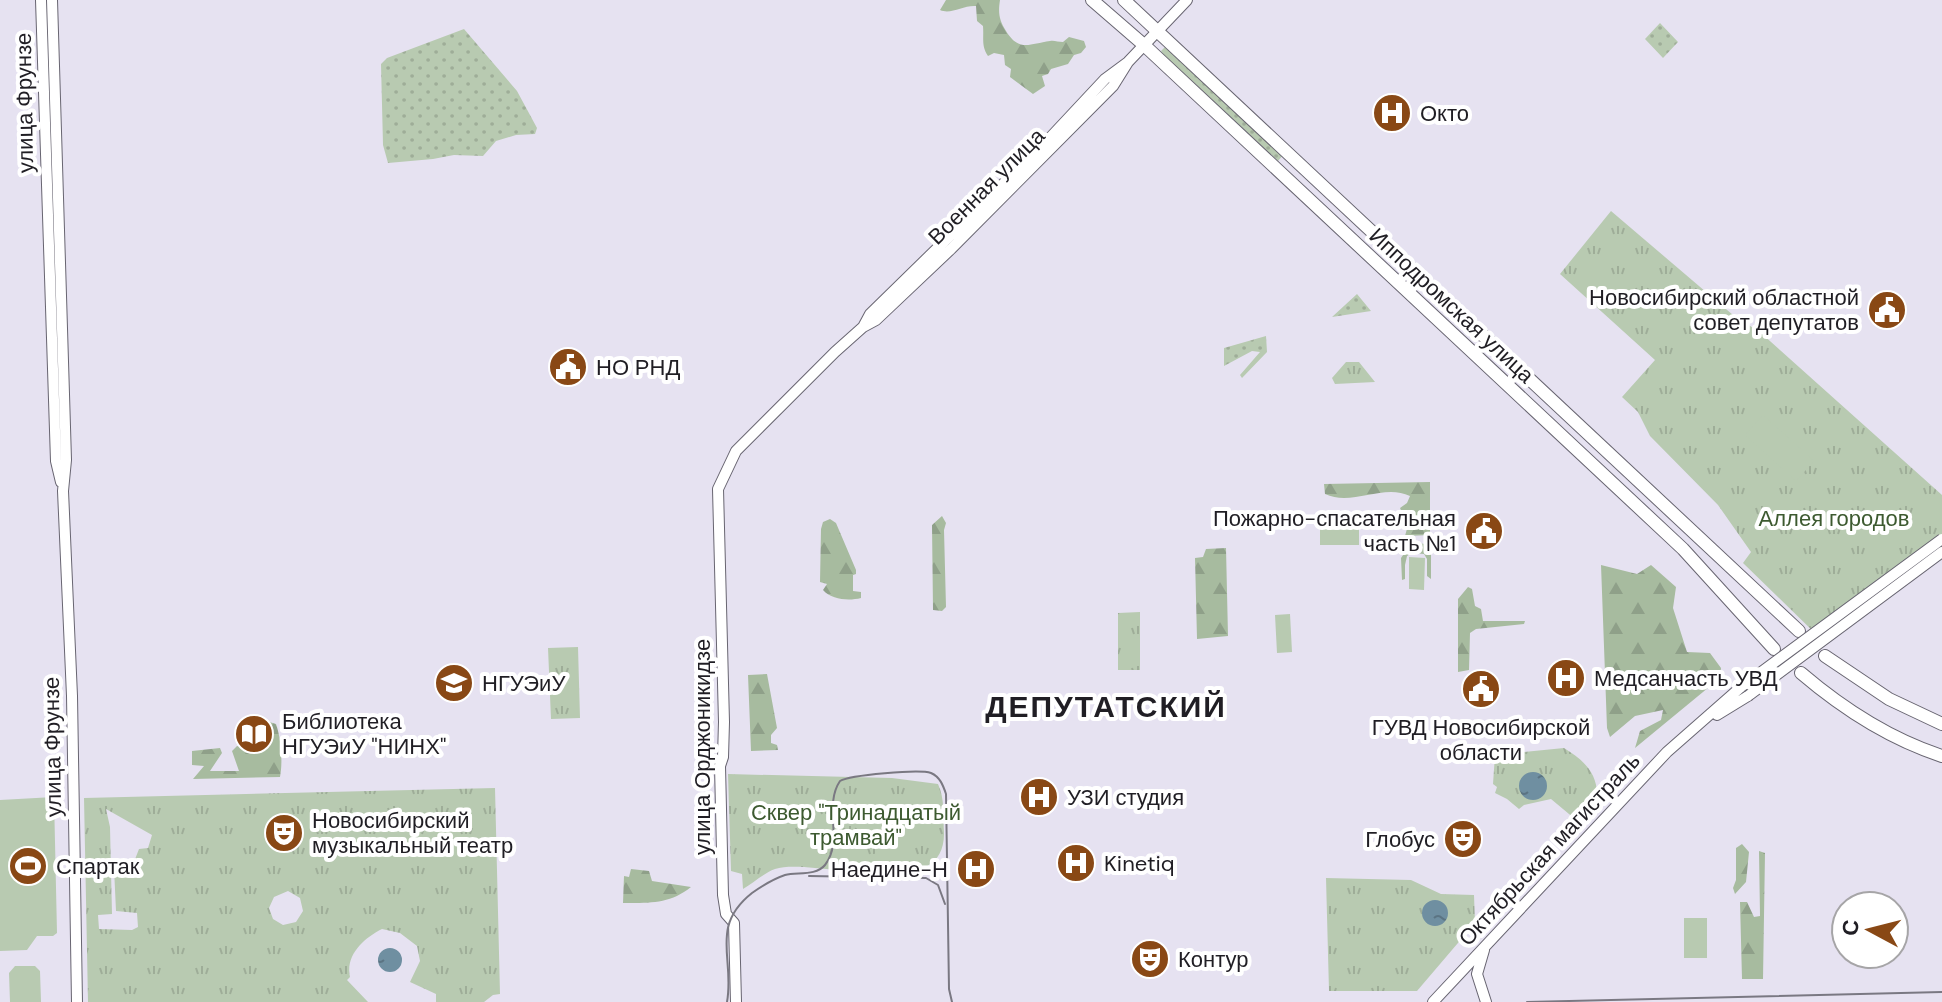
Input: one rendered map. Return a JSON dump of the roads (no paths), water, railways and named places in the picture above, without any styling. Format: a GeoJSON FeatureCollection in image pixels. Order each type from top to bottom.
{"type":"FeatureCollection","features":[{"type":"Feature","properties":{"kind":"highway","name":"Ипподромская улица"},"geometry":{"type":"LineString","coordinates":[[1092,0],[1144,45],[1683,549],[1774,649]]}},
{"type":"Feature","properties":{"kind":"highway","name":"Ипподромская улица"},"geometry":{"type":"LineString","coordinates":[[1124,0],[1799,631]]}},
{"type":"Feature","properties":{"kind":"highway"},"geometry":{"type":"LineString","coordinates":[[1825,656],[1889,699],[1942,724]]}},
{"type":"Feature","properties":{"kind":"highway"},"geometry":{"type":"LineString","coordinates":[[1801,673],[1829,696],[1879,728],[1942,756]]}},
{"type":"Feature","properties":{"kind":"main road","name":"улица Фрунзе"},"geometry":{"type":"LineString","coordinates":[[41,0],[56,461],[63,491]]}},
{"type":"Feature","properties":{"kind":"main road","name":"улица Фрунзе"},"geometry":{"type":"LineString","coordinates":[[52,0],[66,460],[63,491],[72,696],[77,1002]]}},
{"type":"Feature","properties":{"kind":"main road","name":"Военная улица"},"geometry":{"type":"LineString","coordinates":[[718,489],[736,451],[863,327],[870,314],[1050,143],[1105,79],[1128,62],[1187,0]]}},
{"type":"Feature","properties":{"kind":"main road","name":"улица Орджоникидзе"},"geometry":{"type":"LineString","coordinates":[[718,489],[724,722],[720,766],[723,895],[726,914],[734,923],[736,1002]]}},
{"type":"Feature","properties":{"kind":"main road","name":"Октябрьская магистраль"},"geometry":{"type":"LineString","coordinates":[[1745,692],[1942,539]]}},
{"type":"Feature","properties":{"kind":"main road","name":"Октябрьская магистраль"},"geometry":{"type":"LineString","coordinates":[[1433,1002],[1667,752],[1698,726],[1942,552]]}},
{"type":"Feature","properties":{"kind":"main road"},"geometry":{"type":"LineString","coordinates":[[1486,946],[1477,974],[1486,1002]]}},
{"type":"Feature","properties":{"kind":"water"},"geometry":{"type":"Polygon","coordinates":[[[1533,772],[1543,776],[1547,786],[1543,796],[1533,800],[1523,796],[1519,786],[1523,776],[1533,772]]]}},
{"type":"Feature","properties":{"kind":"water"},"geometry":{"type":"Polygon","coordinates":[[[1435,900],[1444,904],[1448,913],[1444,922],[1435,926],[1426,922],[1422,913],[1426,904],[1435,900]]]}},
{"type":"Feature","properties":{"kind":"water"},"geometry":{"type":"Polygon","coordinates":[[[390,948],[399,951],[402,960],[399,969],[390,972],[381,969],[378,960],[381,951],[390,948]]]}},
{"type":"Feature","properties":{"kind":"tram line"},"geometry":{"type":"LineString","coordinates":[[727,1002],[726,944],[731,918],[739,906],[764,885],[785,875],[812,872],[825,865],[833,845],[833,801],[840,781],[913,772],[931,773],[941,782],[946,794],[949,989],[952,1002]]}},
{"type":"Feature","properties":{"kind":"tram line"},"geometry":{"type":"LineString","coordinates":[[809,876],[926,878],[938,885],[945,904]]}},
{"type":"Feature","properties":{"kind":"tram line"},"geometry":{"type":"LineString","coordinates":[[1527,1002],[1942,992]]}},
{"type":"Feature","properties":{"kind":"place","name":"Окто"},"geometry":{"type":"Point","coordinates":[1392,113]}},
{"type":"Feature","properties":{"kind":"place","name":"Новосибирский областной совет депутатов"},"geometry":{"type":"Point","coordinates":[1887,310]}},
{"type":"Feature","properties":{"kind":"place","name":"НО РНД"},"geometry":{"type":"Point","coordinates":[568,367]}},
{"type":"Feature","properties":{"kind":"place","name":"Пожарно-спасательная часть №1"},"geometry":{"type":"Point","coordinates":[1484,531]}},
{"type":"Feature","properties":{"kind":"place","name":"Медсанчасть УВД"},"geometry":{"type":"Point","coordinates":[1566,678]}},
{"type":"Feature","properties":{"kind":"place","name":"НГУЭиУ"},"geometry":{"type":"Point","coordinates":[454,683]}},
{"type":"Feature","properties":{"kind":"place","name":"ГУВД Новосибирской области"},"geometry":{"type":"Point","coordinates":[1481,689]}},
{"type":"Feature","properties":{"kind":"place","name":"Библиотека НГУЭиУ \"НИНХ\""},"geometry":{"type":"Point","coordinates":[254,734]}},
{"type":"Feature","properties":{"kind":"place","name":"УЗИ студия"},"geometry":{"type":"Point","coordinates":[1039,797]}},
{"type":"Feature","properties":{"kind":"place","name":"Новосибирский музыкальный театр"},"geometry":{"type":"Point","coordinates":[284,833]}},
{"type":"Feature","properties":{"kind":"place","name":"Глобус"},"geometry":{"type":"Point","coordinates":[1463,839]}},
{"type":"Feature","properties":{"kind":"place","name":"Kinetiq"},"geometry":{"type":"Point","coordinates":[1076,863]}},
{"type":"Feature","properties":{"kind":"place","name":"Спартак"},"geometry":{"type":"Point","coordinates":[28,866]}},
{"type":"Feature","properties":{"kind":"place","name":"Наедине-Н"},"geometry":{"type":"Point","coordinates":[976,869]}},
{"type":"Feature","properties":{"kind":"place","name":"Контур"},"geometry":{"type":"Point","coordinates":[1150,959]}},
{"type":"Feature","properties":{"kind":"district","name":"ДЕПУТАТСКИЙ"},"geometry":{"type":"Point","coordinates":[1106,707]}},
{"type":"Feature","properties":{"kind":"park label","name":"Аллея городов"},"geometry":{"type":"Point","coordinates":[1834,518]}},
{"type":"Feature","properties":{"kind":"park label","name":"Сквер \"Тринадцатый трамвай\""},"geometry":{"type":"Point","coordinates":[856,824]}}]}
